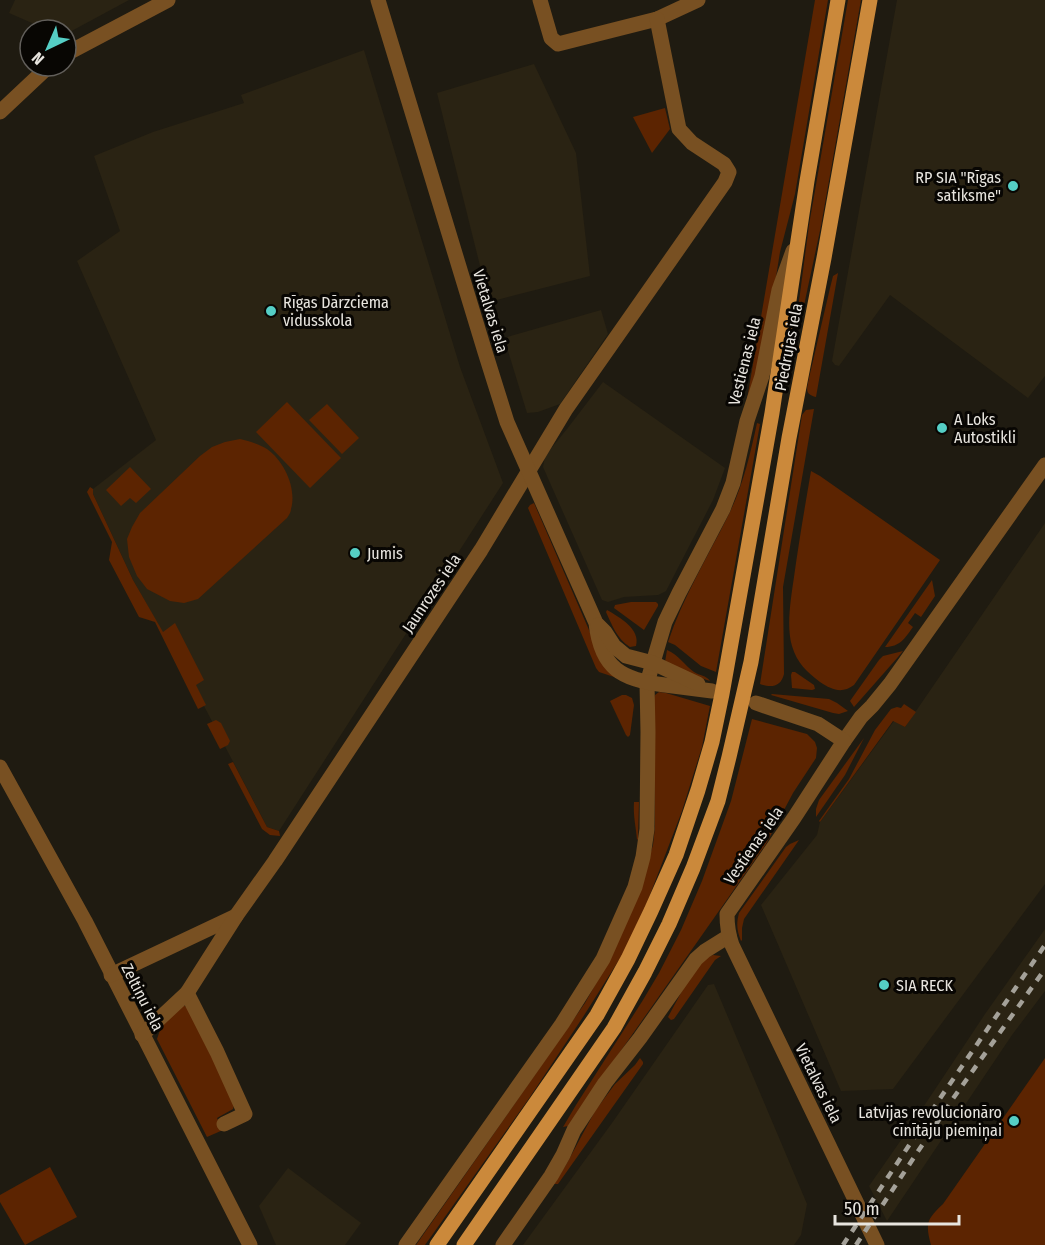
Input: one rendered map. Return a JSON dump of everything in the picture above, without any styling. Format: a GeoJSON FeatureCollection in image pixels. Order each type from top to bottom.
{"type":"FeatureCollection","features":[{"type":"Feature","properties":{"kind":"main road","name":"Piedrujas iela"},"geometry":{"type":"LineString","coordinates":[[437,1245],[597,1015],[651,911],[676,855],[698,790],[712,742],[722,694],[772,412],[807,181],[838,0]]}},
{"type":"Feature","properties":{"kind":"main road","name":"Piedrujas iela"},"geometry":{"type":"LineString","coordinates":[[749,701],[751,662],[789,438],[870,0]]}},
{"type":"Feature","properties":{"kind":"main road"},"geometry":{"type":"LineString","coordinates":[[464,1245],[614,1028],[645,972],[693,868],[718,801],[749,701]]}},
{"type":"Feature","properties":{"kind":"street"},"geometry":{"type":"LineString","coordinates":[[78,48],[168,0]]}},
{"type":"Feature","properties":{"kind":"street","name":"Vietalvas iela"},"geometry":{"type":"LineString","coordinates":[[379,0],[507,422],[596,623],[598,640],[604,654],[613,667],[631,678],[647,683],[712,691],[653,663],[636,660],[619,651],[596,623]]}},
{"type":"Feature","properties":{"kind":"street"},"geometry":{"type":"LineString","coordinates":[[540,0],[551,38],[558,44],[657,19],[698,0]]}},
{"type":"Feature","properties":{"kind":"street","name":"Jaunrozes iela"},"geometry":{"type":"LineString","coordinates":[[111,975],[236,916],[275,861],[475,559],[566,409],[725,182],[729,172],[724,164],[692,143],[679,129],[657,19]]}},
{"type":"Feature","properties":{"kind":"street"},"geometry":{"type":"LineString","coordinates":[[0,112],[36,78]]}},
{"type":"Feature","properties":{"kind":"street","name":"Vestienas iela"},"geometry":{"type":"LineString","coordinates":[[406,1245],[562,1024],[603,959],[635,887],[644,857],[648,829],[647,683],[665,622],[723,509],[733,483],[747,421],[762,376],[779,290],[800,232]]}},
{"type":"Feature","properties":{"kind":"street","name":"Vestienas iela"},"geometry":{"type":"LineString","coordinates":[[729,936],[727,914],[844,741],[861,717],[890,684],[1045,465]]}},
{"type":"Feature","properties":{"kind":"street"},"geometry":{"type":"LineString","coordinates":[[749,701],[818,724],[844,741]]}},
{"type":"Feature","properties":{"kind":"street","name":"Zeltiņu iela"},"geometry":{"type":"LineString","coordinates":[[0,767],[85,921],[250,1245]]}},
{"type":"Feature","properties":{"kind":"street"},"geometry":{"type":"LineString","coordinates":[[142,1035],[188,993],[236,916]]}},
{"type":"Feature","properties":{"kind":"street"},"geometry":{"type":"LineString","coordinates":[[503,1245],[552,1176],[574,1130],[605,1083],[696,959],[729,936]]}},
{"type":"Feature","properties":{"kind":"street","name":"Vietalvas iela"},"geometry":{"type":"LineString","coordinates":[[729,936],[877,1245]]}},
{"type":"Feature","properties":{"kind":"street"},"geometry":{"type":"LineString","coordinates":[[188,993],[244,1114],[224,1124]]}},
{"type":"Feature","properties":{"kind":"shaded area"},"geometry":{"type":"Polygon","coordinates":[[[15,0],[129,0],[78,28],[78,18],[20,18],[9,13],[15,0]]]}},
{"type":"Feature","properties":{"kind":"shaded area"},"geometry":{"type":"Polygon","coordinates":[[[815,0],[828,0],[795,194],[780,252],[764,352],[745,411],[815,0]]]}},
{"type":"Feature","properties":{"kind":"shaded area"},"geometry":{"type":"Polygon","coordinates":[[[848,0],[861,0],[821,226],[799,326],[796,324],[809,225],[848,0]]]}},
{"type":"Feature","properties":{"kind":"shaded area"},"geometry":{"type":"Polygon","coordinates":[[[897,0],[1045,0],[1045,376],[1028,398],[890,295],[839,366],[832,361],[897,0]]]}},
{"type":"Feature","properties":{"kind":"shaded area","name":"Rīgas Dārzciema vidusskola"},"geometry":{"type":"Polygon","coordinates":[[[364,50],[460,367],[503,483],[279,831],[267,827],[204,706],[133,580],[93,494],[93,489],[156,440],[77,261],[120,231],[94,156],[153,132],[244,103],[241,95],[364,50]]]}},
{"type":"Feature","properties":{"kind":"shaded area"},"geometry":{"type":"Polygon","coordinates":[[[534,64],[576,153],[590,276],[489,302],[437,93],[534,64]]]}},
{"type":"Feature","properties":{"kind":"shaded area"},"geometry":{"type":"Polygon","coordinates":[[[665,108],[670,129],[652,153],[633,117],[665,108]]]}},
{"type":"Feature","properties":{"kind":"shaded area"},"geometry":{"type":"Polygon","coordinates":[[[838,273],[816,397],[808,393],[808,385],[833,276],[838,273]]]}},
{"type":"Feature","properties":{"kind":"shaded area"},"geometry":{"type":"Polygon","coordinates":[[[601,310],[608,334],[560,404],[538,412],[527,413],[504,338],[601,310]]]}},
{"type":"Feature","properties":{"kind":"shaded area"},"geometry":{"type":"Polygon","coordinates":[[[603,382],[725,468],[713,500],[666,591],[658,595],[624,597],[608,602],[602,600],[543,467],[545,456],[603,382]]]}},
{"type":"Feature","properties":{"kind":"shaded area"},"geometry":{"type":"Polygon","coordinates":[[[287,402],[341,458],[310,488],[256,432],[287,402]]]}},
{"type":"Feature","properties":{"kind":"shaded area"},"geometry":{"type":"Polygon","coordinates":[[[327,404],[359,438],[342,454],[309,420],[327,404]]]}},
{"type":"Feature","properties":{"kind":"shaded area"},"geometry":{"type":"Polygon","coordinates":[[[814,409],[783,587],[784,674],[781,682],[768,686],[760,684],[802,415],[806,410],[814,409]]]}},
{"type":"Feature","properties":{"kind":"shaded area"},"geometry":{"type":"Polygon","coordinates":[[[757,423],[760,424],[716,672],[701,666],[668,642],[688,593],[738,493],[757,423]]]}},
{"type":"Feature","properties":{"kind":"shaded area"},"geometry":{"type":"Polygon","coordinates":[[[240,439],[267,449],[284,468],[292,492],[291,511],[287,518],[198,599],[184,603],[170,601],[147,589],[137,576],[129,557],[127,539],[140,513],[212,447],[240,439]]]}},
{"type":"Feature","properties":{"kind":"shaded area"},"geometry":{"type":"Polygon","coordinates":[[[130,467],[151,489],[136,503],[130,498],[121,506],[106,490],[130,467]]]}},
{"type":"Feature","properties":{"kind":"shaded area"},"geometry":{"type":"Polygon","coordinates":[[[811,471],[940,560],[854,685],[841,690],[824,685],[807,671],[797,657],[790,638],[792,594],[811,471]]]}},
{"type":"Feature","properties":{"kind":"shaded area"},"geometry":{"type":"Polygon","coordinates":[[[90,487],[93,489],[93,494],[133,580],[163,632],[175,623],[204,680],[196,685],[206,705],[198,709],[155,622],[139,617],[109,560],[112,542],[87,492],[90,487]]]}},
{"type":"Feature","properties":{"kind":"shaded area"},"geometry":{"type":"Polygon","coordinates":[[[534,503],[602,660],[620,679],[599,672],[596,668],[528,508],[534,503]]]}},
{"type":"Feature","properties":{"kind":"shaded area"},"geometry":{"type":"Polygon","coordinates":[[[1045,523],[1045,884],[893,1089],[841,1091],[761,905],[817,835],[820,822],[894,721],[905,727],[1045,523]]]}},
{"type":"Feature","properties":{"kind":"shaded area"},"geometry":{"type":"Polygon","coordinates":[[[932,580],[935,596],[921,617],[915,613],[908,623],[913,627],[905,638],[898,644],[885,647],[932,580]]]}},
{"type":"Feature","properties":{"kind":"shaded area"},"geometry":{"type":"Polygon","coordinates":[[[631,602],[656,602],[658,606],[644,630],[614,608],[615,605],[631,602]]]}},
{"type":"Feature","properties":{"kind":"shaded area"},"geometry":{"type":"Polygon","coordinates":[[[607,610],[632,629],[637,640],[636,646],[630,647],[618,636],[607,610]]]}},
{"type":"Feature","properties":{"kind":"shaded area"},"geometry":{"type":"Polygon","coordinates":[[[667,650],[694,672],[710,681],[673,669],[665,662],[667,650]]]}},
{"type":"Feature","properties":{"kind":"shaded area"},"geometry":{"type":"Polygon","coordinates":[[[903,651],[854,707],[850,701],[879,660],[883,656],[903,651]]]}},
{"type":"Feature","properties":{"kind":"shaded area"},"geometry":{"type":"Polygon","coordinates":[[[792,672],[814,685],[815,689],[792,688],[792,672]]]}},
{"type":"Feature","properties":{"kind":"shaded area"},"geometry":{"type":"Polygon","coordinates":[[[659,692],[710,706],[702,747],[682,811],[648,900],[624,952],[530,1097],[425,1245],[416,1245],[585,1003],[599,978],[645,871],[653,845],[655,827],[654,700],[655,695],[659,692]]]}},
{"type":"Feature","properties":{"kind":"shaded area"},"geometry":{"type":"Polygon","coordinates":[[[772,694],[829,699],[848,711],[833,713],[772,694]]]}},
{"type":"Feature","properties":{"kind":"shaded area"},"geometry":{"type":"Polygon","coordinates":[[[622,695],[632,698],[634,705],[628,737],[610,701],[622,695]]]}},
{"type":"Feature","properties":{"kind":"shaded area"},"geometry":{"type":"Polygon","coordinates":[[[904,704],[916,712],[905,727],[893,721],[820,822],[849,779],[875,730],[891,709],[901,708],[904,704]]]}},
{"type":"Feature","properties":{"kind":"shaded area"},"geometry":{"type":"Polygon","coordinates":[[[752,719],[807,734],[815,742],[816,758],[793,793],[766,844],[568,1126],[563,1127],[643,1000],[681,930],[702,881],[731,801],[752,719]]]}},
{"type":"Feature","properties":{"kind":"shaded area"},"geometry":{"type":"Polygon","coordinates":[[[216,720],[221,723],[230,741],[228,745],[220,749],[207,724],[216,720]]]}},
{"type":"Feature","properties":{"kind":"shaded area"},"geometry":{"type":"Polygon","coordinates":[[[864,738],[845,775],[816,817],[819,800],[864,738]]]}},
{"type":"Feature","properties":{"kind":"shaded area"},"geometry":{"type":"Polygon","coordinates":[[[233,762],[267,827],[279,831],[280,836],[270,835],[262,829],[228,764],[233,762]]]}},
{"type":"Feature","properties":{"kind":"shaded area"},"geometry":{"type":"Polygon","coordinates":[[[634,802],[639,802],[637,840],[634,817],[634,802]]]}},
{"type":"Feature","properties":{"kind":"shaded area"},"geometry":{"type":"Polygon","coordinates":[[[799,840],[744,919],[741,941],[737,927],[739,913],[786,847],[799,840]]]}},
{"type":"Feature","properties":{"kind":"shaded area"},"geometry":{"type":"Polygon","coordinates":[[[1045,929],[1045,991],[1012,1035],[887,1221],[869,1186],[1045,929]]]}},
{"type":"Feature","properties":{"kind":"shaded area"},"geometry":{"type":"Polygon","coordinates":[[[713,955],[721,956],[715,960],[674,1019],[671,1020],[668,1017],[689,978],[700,961],[713,955]]]}},
{"type":"Feature","properties":{"kind":"shaded area"},"geometry":{"type":"Polygon","coordinates":[[[714,984],[807,1204],[801,1235],[794,1245],[523,1245],[708,985],[714,984]]]}},
{"type":"Feature","properties":{"kind":"shaded area"},"geometry":{"type":"Polygon","coordinates":[[[182,1006],[190,1011],[235,1102],[233,1109],[217,1118],[223,1130],[207,1137],[157,1039],[161,1027],[182,1006]]]}},
{"type":"Feature","properties":{"kind":"shaded area"},"geometry":{"type":"Polygon","coordinates":[[[640,1058],[643,1064],[558,1184],[554,1184],[595,1111],[615,1084],[640,1058]]]}},
{"type":"Feature","properties":{"kind":"shaded area"},"geometry":{"type":"Polygon","coordinates":[[[1045,1058],[1045,1245],[931,1245],[928,1226],[931,1218],[1045,1058]]]}},
{"type":"Feature","properties":{"kind":"shaded area"},"geometry":{"type":"Polygon","coordinates":[[[50,1167],[77,1217],[25,1245],[0,1202],[0,1195],[50,1167]]]}},
{"type":"Feature","properties":{"kind":"shaded area"},"geometry":{"type":"Polygon","coordinates":[[[288,1168],[361,1223],[345,1245],[276,1245],[259,1206],[288,1168]]]}},
{"type":"Feature","properties":{"kind":"railway"},"geometry":{"type":"LineString","coordinates":[[843,1245],[1045,945]]}},
{"type":"Feature","properties":{"kind":"railway"},"geometry":{"type":"LineString","coordinates":[[856,1245],[952,1100],[1045,969]]}},
{"type":"Feature","properties":{"kind":"place","name":"RP SIA \"Rīgas satiksme\""},"geometry":{"type":"Point","coordinates":[1013,186]}},
{"type":"Feature","properties":{"kind":"place","name":"Rīgas Dārzciema vidusskola"},"geometry":{"type":"Point","coordinates":[271,311]}},
{"type":"Feature","properties":{"kind":"place","name":"A Loks Autostikli"},"geometry":{"type":"Point","coordinates":[942,428]}},
{"type":"Feature","properties":{"kind":"place","name":"Jumis"},"geometry":{"type":"Point","coordinates":[355,553]}},
{"type":"Feature","properties":{"kind":"place","name":"SIA RECK"},"geometry":{"type":"Point","coordinates":[884,985]}},
{"type":"Feature","properties":{"kind":"place","name":"Latvijas revolucionāro cīnītāju piemiņai"},"geometry":{"type":"Point","coordinates":[1014,1121]}}]}
